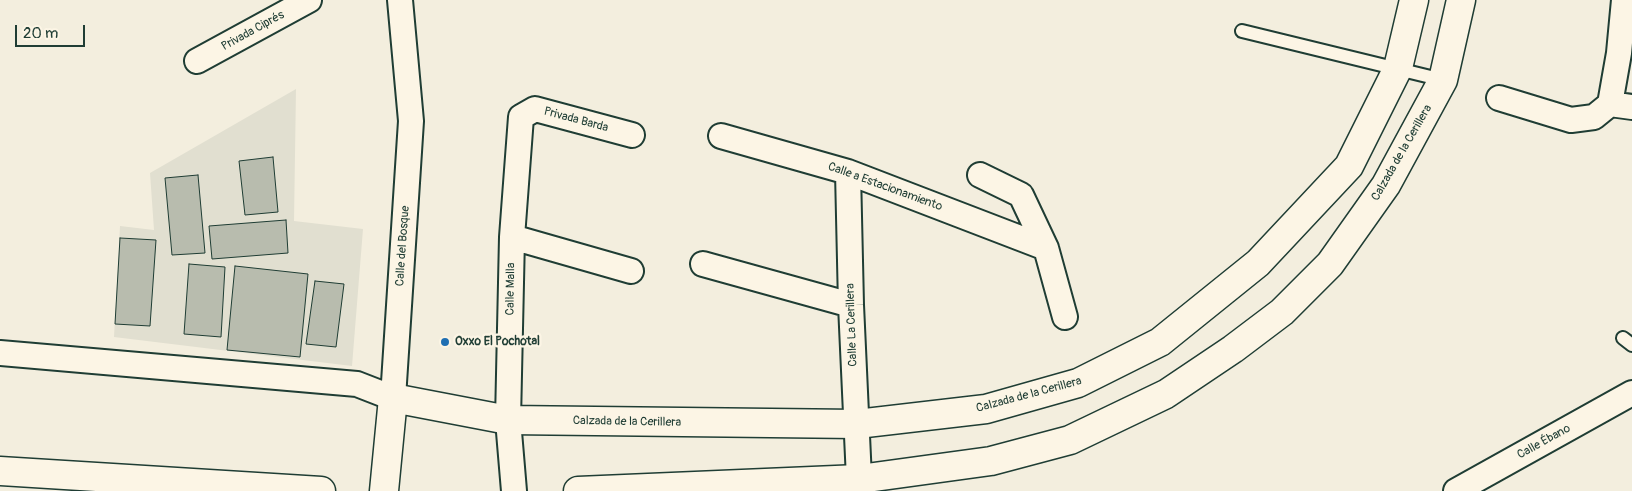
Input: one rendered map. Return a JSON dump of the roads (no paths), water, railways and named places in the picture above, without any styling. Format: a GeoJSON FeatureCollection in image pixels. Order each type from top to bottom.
{"type":"FeatureCollection","features":[{"type":"Feature","properties":{"kind":"street","name":"Privada Ciprés"},"geometry":{"type":"LineString","coordinates":[[197,61],[309,0]]}},
{"type":"Feature","properties":{"kind":"street","name":"Calle del Bosque"},"geometry":{"type":"LineString","coordinates":[[384,491],[393,398],[411,121],[400,0]]}},
{"type":"Feature","properties":{"kind":"street","name":"Calzada de la Cerillera"},"geometry":{"type":"LineString","coordinates":[[393,398],[508,420],[856,424],[986,409],[1078,383],[1160,342],[1258,263],[1349,166],[1398,68],[1414,0]]}},
{"type":"Feature","properties":{"kind":"street","name":"Calzada de la Cerillera"},"geometry":{"type":"LineString","coordinates":[[578,491],[859,479],[991,461],[1070,440],[1166,394],[1233,349],[1282,312],[1330,264],[1386,185],[1443,80],[1460,0]]}},
{"type":"Feature","properties":{"kind":"street"},"geometry":{"type":"LineString","coordinates":[[1499,98],[1571,120],[1594,117],[1621,106],[1619,53],[1624,0]]}},
{"type":"Feature","properties":{"kind":"street","name":"Privada Barda"},"geometry":{"type":"LineString","coordinates":[[521,117],[535,109],[632,135]]}},
{"type":"Feature","properties":{"kind":"street","name":"Calle Malla"},"geometry":{"type":"LineString","coordinates":[[514,491],[508,420],[512,236],[521,117]]}},
{"type":"Feature","properties":{"kind":"street","name":"Calle a Estacionamiento"},"geometry":{"type":"LineString","coordinates":[[721,136],[848,172],[1046,248]]}},
{"type":"Feature","properties":{"kind":"street","name":"Calle La Cerillera"},"geometry":{"type":"LineString","coordinates":[[848,172],[850,305],[859,479]]}},
{"type":"Feature","properties":{"kind":"street"},"geometry":{"type":"LineString","coordinates":[[980,175],[1021,194],[1046,248],[1065,317]]}},
{"type":"Feature","properties":{"kind":"street"},"geometry":{"type":"LineString","coordinates":[[512,236],[631,271]]}},
{"type":"Feature","properties":{"kind":"street"},"geometry":{"type":"LineString","coordinates":[[703,264],[850,305]]}},
{"type":"Feature","properties":{"kind":"street"},"geometry":{"type":"LineString","coordinates":[[0,353],[357,384],[393,398]]}},
{"type":"Feature","properties":{"kind":"street","name":"Calle Ébano"},"geometry":{"type":"LineString","coordinates":[[1456,491],[1632,393]]}},
{"type":"Feature","properties":{"kind":"street"},"geometry":{"type":"LineString","coordinates":[[0,471],[321,491]]}},
{"type":"Feature","properties":{"kind":"lane"},"geometry":{"type":"LineString","coordinates":[[1242,31],[1443,80]]}},
{"type":"Feature","properties":{"kind":"place","name":"Oxxo El Pochotal"},"geometry":{"type":"Point","coordinates":[445,342]}}]}
